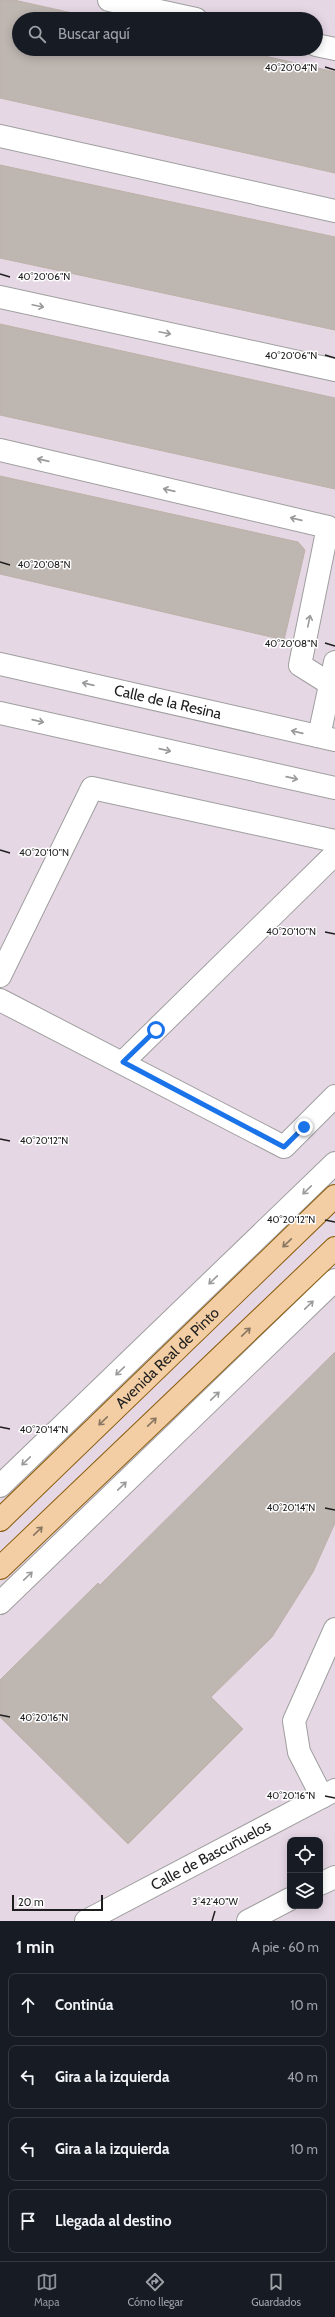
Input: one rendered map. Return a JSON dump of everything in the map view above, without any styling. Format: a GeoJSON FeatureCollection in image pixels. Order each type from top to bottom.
{"type":"FeatureCollection","features":[{"type":"Feature","properties":{"kind":"main road","name":"Avenida Real de Pinto"},"geometry":{"type":"LineString","coordinates":[[0,1520],[335,1196]]}},
{"type":"Feature","properties":{"kind":"main road"},"geometry":{"type":"LineString","coordinates":[[0,1568],[335,1248]]}},
{"type":"Feature","properties":{"kind":"street"},"geometry":{"type":"LineString","coordinates":[[109,0],[164,12]]}},
{"type":"Feature","properties":{"kind":"street"},"geometry":{"type":"LineString","coordinates":[[323,46],[335,49]]}},
{"type":"Feature","properties":{"kind":"street"},"geometry":{"type":"LineString","coordinates":[[0,136],[335,211]]}},
{"type":"Feature","properties":{"kind":"street"},"geometry":{"type":"LineString","coordinates":[[0,297],[335,370]]}},
{"type":"Feature","properties":{"kind":"street"},"geometry":{"type":"LineString","coordinates":[[0,450],[328,527],[300,665],[331,691]]}},
{"type":"Feature","properties":{"kind":"street"},"geometry":{"type":"LineString","coordinates":[[327,738],[335,662]]}},
{"type":"Feature","properties":{"kind":"street","name":"Calle de la Resina"},"geometry":{"type":"LineString","coordinates":[[0,664],[327,738]]}},
{"type":"Feature","properties":{"kind":"street"},"geometry":{"type":"LineString","coordinates":[[0,713],[335,788]]}},
{"type":"Feature","properties":{"kind":"street"},"geometry":{"type":"LineString","coordinates":[[0,976],[92,788],[335,841]]}},
{"type":"Feature","properties":{"kind":"street"},"geometry":{"type":"LineString","coordinates":[[123,1062],[335,854]]}},
{"type":"Feature","properties":{"kind":"street"},"geometry":{"type":"LineString","coordinates":[[0,1000],[123,1062],[284,1147],[335,1096]]}},
{"type":"Feature","properties":{"kind":"street"},"geometry":{"type":"LineString","coordinates":[[0,1486],[335,1163]]}},
{"type":"Feature","properties":{"kind":"street"},"geometry":{"type":"LineString","coordinates":[[0,1603],[335,1280]]}},
{"type":"Feature","properties":{"kind":"street"},"geometry":{"type":"LineString","coordinates":[[329,1794],[299,1752],[294,1721],[335,1630]]}},
{"type":"Feature","properties":{"kind":"street","name":"Calle de Bascuñuelos"},"geometry":{"type":"LineString","coordinates":[[86,1921],[329,1794]]}},
{"type":"Feature","properties":{"kind":"street"},"geometry":{"type":"LineString","coordinates":[[323,1883],[335,1877]]}},
{"type":"Feature","properties":{"kind":"street"},"geometry":{"type":"LineString","coordinates":[[248,1921],[287,1901]]}},
{"type":"Feature","properties":{"kind":"shaded area"},"geometry":{"type":"Polygon","coordinates":[[[0,0],[335,0],[335,1921],[0,1921],[0,0]]]}},
{"type":"Feature","properties":{"kind":"building"},"geometry":{"type":"Polygon","coordinates":[[[0,0],[14,0],[68,12],[12,12],[12,56],[265,56],[335,72],[335,173],[0,98],[0,0]]]}},
{"type":"Feature","properties":{"kind":"building"},"geometry":{"type":"Polygon","coordinates":[[[0,165],[335,237],[335,330],[0,258],[0,165]]]}},
{"type":"Feature","properties":{"kind":"building"},"geometry":{"type":"Polygon","coordinates":[[[0,324],[335,398],[335,489],[0,415],[0,324]]]}},
{"type":"Feature","properties":{"kind":"building"},"geometry":{"type":"Polygon","coordinates":[[[0,476],[298,542],[305,550],[284,640],[0,574],[0,476]]]}},
{"type":"Feature","properties":{"kind":"building"},"geometry":{"type":"Polygon","coordinates":[[[335,1352],[335,1523],[313,1572],[272,1637],[211,1697],[243,1729],[128,1844],[0,1717],[0,1680],[98,1583],[100,1585],[335,1352]]]}},
{"type":"Feature","properties":{"kind":"route"},"geometry":{"type":"LineString","coordinates":[[156,1030],[123,1062],[284,1147],[304,1127]]}}]}
